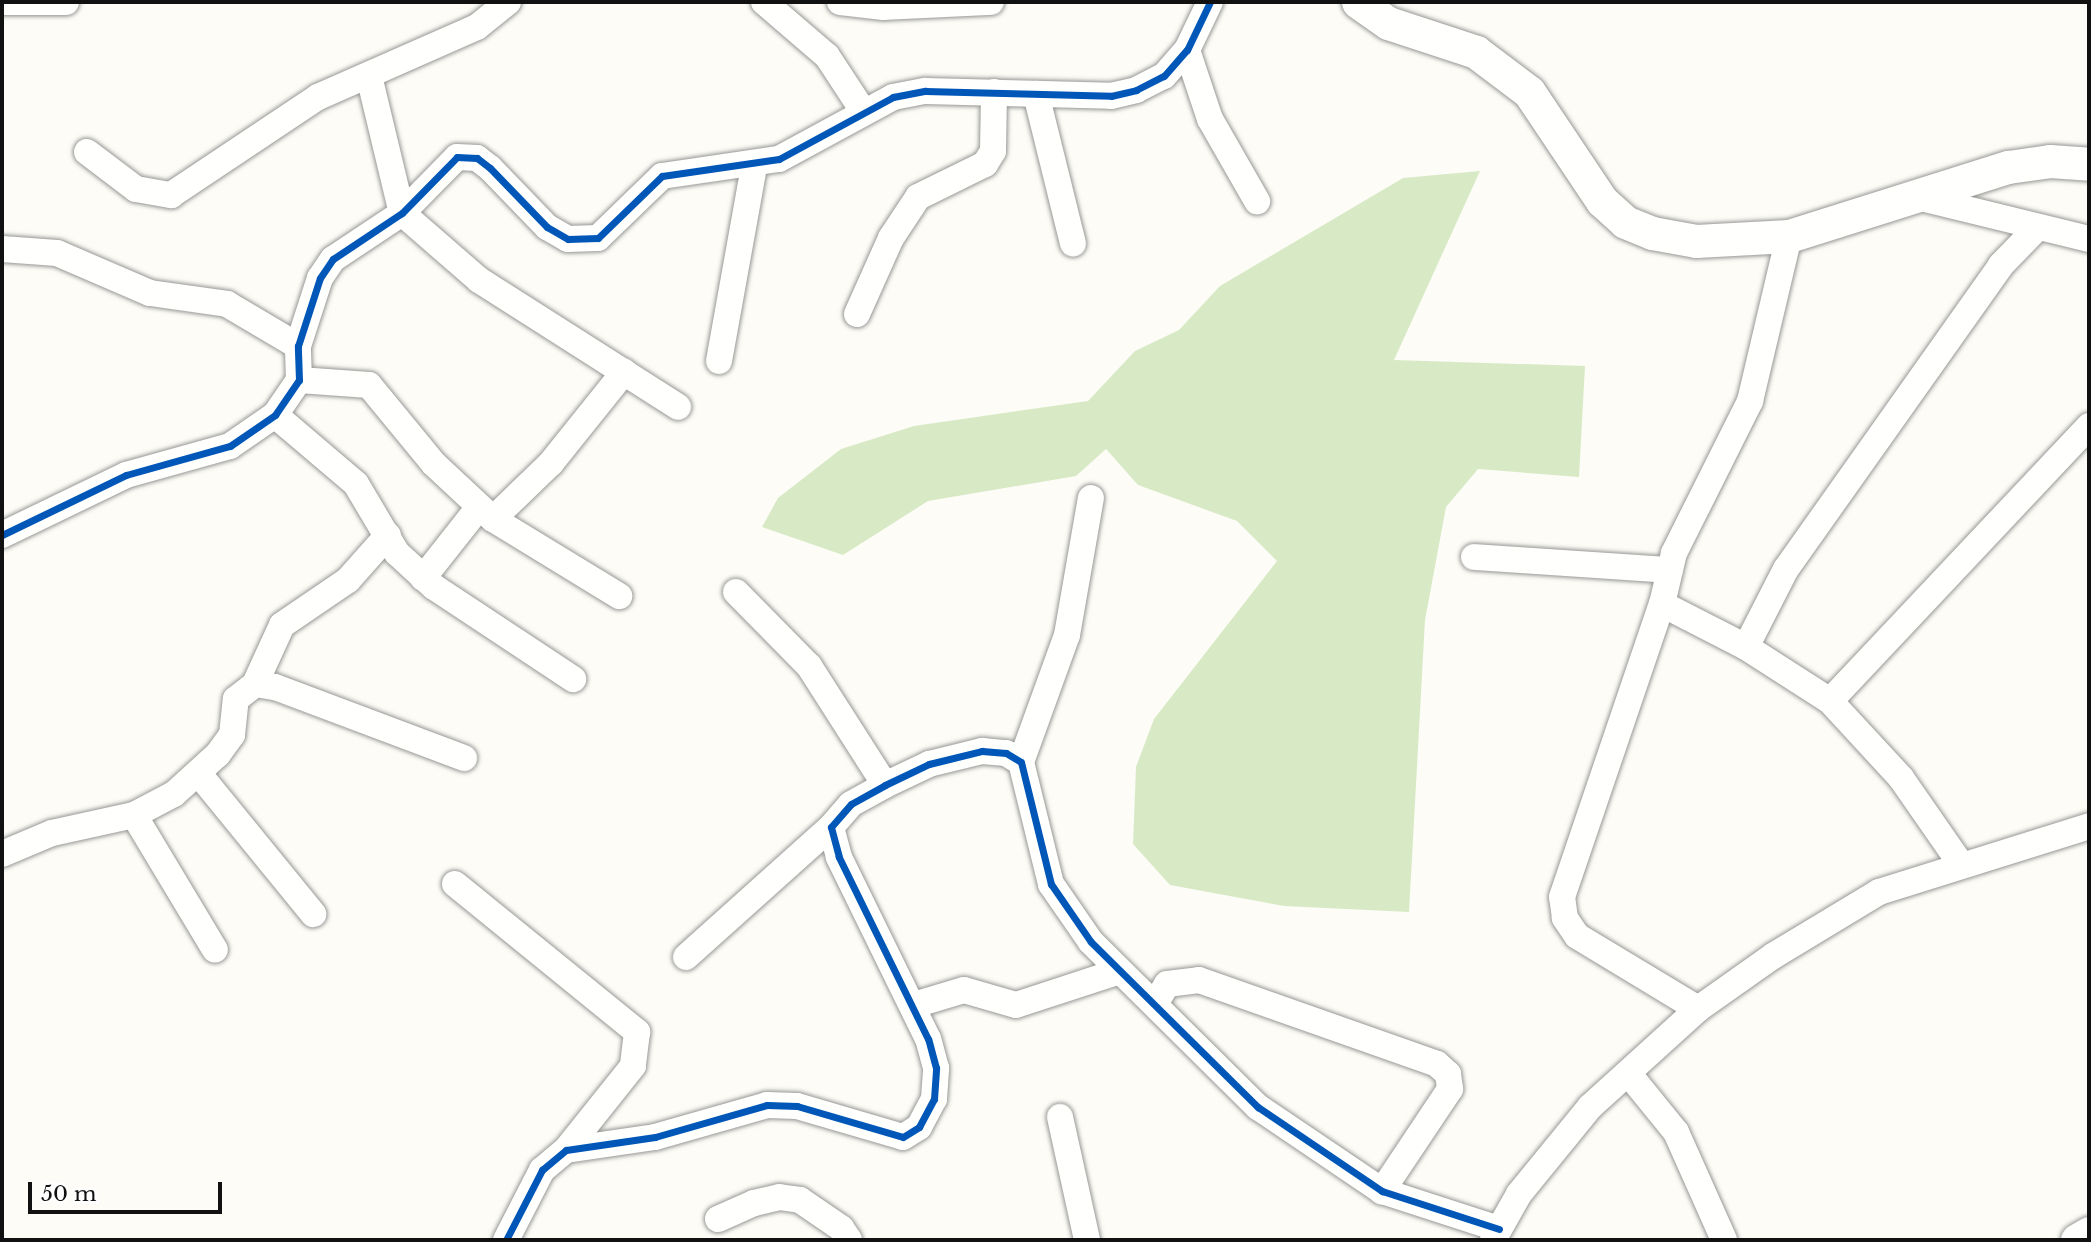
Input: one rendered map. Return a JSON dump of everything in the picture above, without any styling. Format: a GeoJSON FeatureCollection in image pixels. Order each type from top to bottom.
{"type":"FeatureCollection","features":[{"type":"Feature","properties":{"kind":"street"},"geometry":{"type":"LineString","coordinates":[[3,2],[66,2]]}},
{"type":"Feature","properties":{"kind":"street"},"geometry":{"type":"LineString","coordinates":[[86,152],[136,189],[171,195],[318,97],[477,27],[508,2]]}},
{"type":"Feature","properties":{"kind":"street"},"geometry":{"type":"LineString","coordinates":[[764,2],[827,57],[863,111]]}},
{"type":"Feature","properties":{"kind":"street"},"geometry":{"type":"LineString","coordinates":[[841,2],[884,7],[991,2]]}},
{"type":"Feature","properties":{"kind":"street"},"geometry":{"type":"LineString","coordinates":[[1210,2],[1190,58],[1201,97],[1257,201]]}},
{"type":"Feature","properties":{"kind":"street"},"geometry":{"type":"LineString","coordinates":[[1359,2],[1388,23],[1476,52],[1529,92],[1557,128],[1581,174],[1625,222],[1696,241],[1789,236],[1921,198],[2008,167],[2050,161],[2089,164]]}},
{"type":"Feature","properties":{"kind":"street"},"geometry":{"type":"LineString","coordinates":[[2,535],[125,475],[230,446],[275,415],[299,380],[298,346],[320,278],[333,259],[402,214],[442,166],[457,156],[477,159],[547,227],[583,242],[614,226],[663,176],[754,166],[779,159],[863,111],[925,91],[1111,96],[1136,90],[1164,76],[1190,58]]}},
{"type":"Feature","properties":{"kind":"street"},"geometry":{"type":"LineString","coordinates":[[369,76],[402,214],[479,280],[678,407]]}},
{"type":"Feature","properties":{"kind":"street"},"geometry":{"type":"LineString","coordinates":[[857,314],[891,238],[918,197],[985,164],[993,151],[994,92]]}},
{"type":"Feature","properties":{"kind":"street"},"geometry":{"type":"LineString","coordinates":[[1036,94],[1073,243]]}},
{"type":"Feature","properties":{"kind":"street"},"geometry":{"type":"LineString","coordinates":[[719,361],[754,166]]}},
{"type":"Feature","properties":{"kind":"street"},"geometry":{"type":"LineString","coordinates":[[1921,198],[2036,229],[2089,239]]}},
{"type":"Feature","properties":{"kind":"street"},"geometry":{"type":"LineString","coordinates":[[1746,647],[1786,569],[1985,287],[2036,229]]}},
{"type":"Feature","properties":{"kind":"street"},"geometry":{"type":"LineString","coordinates":[[1699,1009],[1577,936],[1565,918],[1562,897],[1662,604],[1670,570],[1689,516],[1751,401],[1789,236]]}},
{"type":"Feature","properties":{"kind":"street"},"geometry":{"type":"LineString","coordinates":[[2,249],[57,253],[150,293],[227,304],[298,346]]}},
{"type":"Feature","properties":{"kind":"street"},"geometry":{"type":"LineString","coordinates":[[423,578],[486,513],[551,463],[624,372]]}},
{"type":"Feature","properties":{"kind":"street"},"geometry":{"type":"LineString","coordinates":[[299,380],[356,382],[380,393],[434,464],[486,513],[619,596]]}},
{"type":"Feature","properties":{"kind":"street"},"geometry":{"type":"LineString","coordinates":[[275,415],[356,484],[388,535],[423,578],[573,679]]}},
{"type":"Feature","properties":{"kind":"street"},"geometry":{"type":"LineString","coordinates":[[1830,701],[2089,426]]}},
{"type":"Feature","properties":{"kind":"street"},"geometry":{"type":"LineString","coordinates":[[1091,498],[1067,635],[1021,762],[1051,884],[1091,942],[1258,1107],[1382,1191],[1496,1235],[1565,1135],[1699,1009],[1838,914],[1879,892],[1960,863],[2089,826]]}},
{"type":"Feature","properties":{"kind":"street"},"geometry":{"type":"LineString","coordinates":[[2,854],[52,833],[134,815],[199,774],[232,734],[236,699],[255,684],[282,625],[348,580],[388,535]]}},
{"type":"Feature","properties":{"kind":"street"},"geometry":{"type":"LineString","coordinates":[[1474,557],[1670,570]]}},
{"type":"Feature","properties":{"kind":"street"},"geometry":{"type":"LineString","coordinates":[[736,592],[809,666],[885,785]]}},
{"type":"Feature","properties":{"kind":"street"},"geometry":{"type":"LineString","coordinates":[[1662,604],[1746,647],[1830,701],[1902,778],[1960,863]]}},
{"type":"Feature","properties":{"kind":"street"},"geometry":{"type":"LineString","coordinates":[[255,684],[275,687],[464,758]]}},
{"type":"Feature","properties":{"kind":"street"},"geometry":{"type":"LineString","coordinates":[[686,957],[831,827],[852,804],[885,785],[955,756],[1006,753],[1021,762]]}},
{"type":"Feature","properties":{"kind":"street"},"geometry":{"type":"LineString","coordinates":[[199,774],[313,914]]}},
{"type":"Feature","properties":{"kind":"street"},"geometry":{"type":"LineString","coordinates":[[134,815],[215,950]]}},
{"type":"Feature","properties":{"kind":"street"},"geometry":{"type":"LineString","coordinates":[[566,1150],[655,1137],[767,1105],[797,1106],[903,1138],[919,1127],[934,1098],[936,1068],[914,1006],[839,857],[831,827]]}},
{"type":"Feature","properties":{"kind":"street"},"geometry":{"type":"LineString","coordinates":[[455,884],[637,1032],[633,1066],[566,1150],[542,1170],[506,1240]]}},
{"type":"Feature","properties":{"kind":"street"},"geometry":{"type":"LineString","coordinates":[[914,1006],[964,990],[1016,1005],[1120,971]]}},
{"type":"Feature","properties":{"kind":"street"},"geometry":{"type":"LineString","coordinates":[[1154,1004],[1167,984],[1199,980],[1437,1064],[1448,1074],[1450,1089],[1382,1191]]}},
{"type":"Feature","properties":{"kind":"street"},"geometry":{"type":"LineString","coordinates":[[1628,1073],[1676,1132],[1724,1240]]}},
{"type":"Feature","properties":{"kind":"street"},"geometry":{"type":"LineString","coordinates":[[1060,1117],[1087,1240]]}},
{"type":"Feature","properties":{"kind":"street"},"geometry":{"type":"LineString","coordinates":[[718,1219],[754,1203],[779,1197],[800,1200],[841,1228],[849,1240]]}},
{"type":"Feature","properties":{"kind":"street"},"geometry":{"type":"LineString","coordinates":[[2077,1240],[2089,1234]]}},
{"type":"Feature","properties":{"kind":"green space"},"geometry":{"type":"Polygon","coordinates":[[[1480,171],[1394,360],[1585,366],[1579,477],[1478,469],[1446,507],[1425,620],[1409,912],[1284,906],[1170,885],[1133,844],[1136,767],[1154,719],[1277,561],[1237,521],[1138,485],[1106,449],[1076,476],[928,501],[843,555],[762,527],[778,498],[841,449],[914,426],[1088,401],[1135,351],[1179,330],[1220,286],[1403,178],[1480,171]]]}},
{"type":"Feature","properties":{"kind":"cycle path"},"geometry":{"type":"LineString","coordinates":[[2,535],[126,475],[230,446],[275,415],[299,380],[298,346],[320,278],[333,259],[402,213],[457,157],[477,158],[490,168],[547,227],[568,239],[598,238],[662,176],[779,159],[893,97],[925,91],[1111,96],[1136,90],[1164,76],[1187,50],[1210,2]]}},
{"type":"Feature","properties":{"kind":"cycle path"},"geometry":{"type":"LineString","coordinates":[[506,1240],[542,1170],[566,1150],[655,1137],[767,1105],[797,1106],[903,1137],[919,1127],[934,1099],[936,1068],[928,1039],[839,857],[831,827],[851,804],[885,785],[929,764],[982,751],[1006,753],[1021,762],[1051,884],[1091,942],[1258,1107],[1382,1191],[1499,1229]]}}]}
